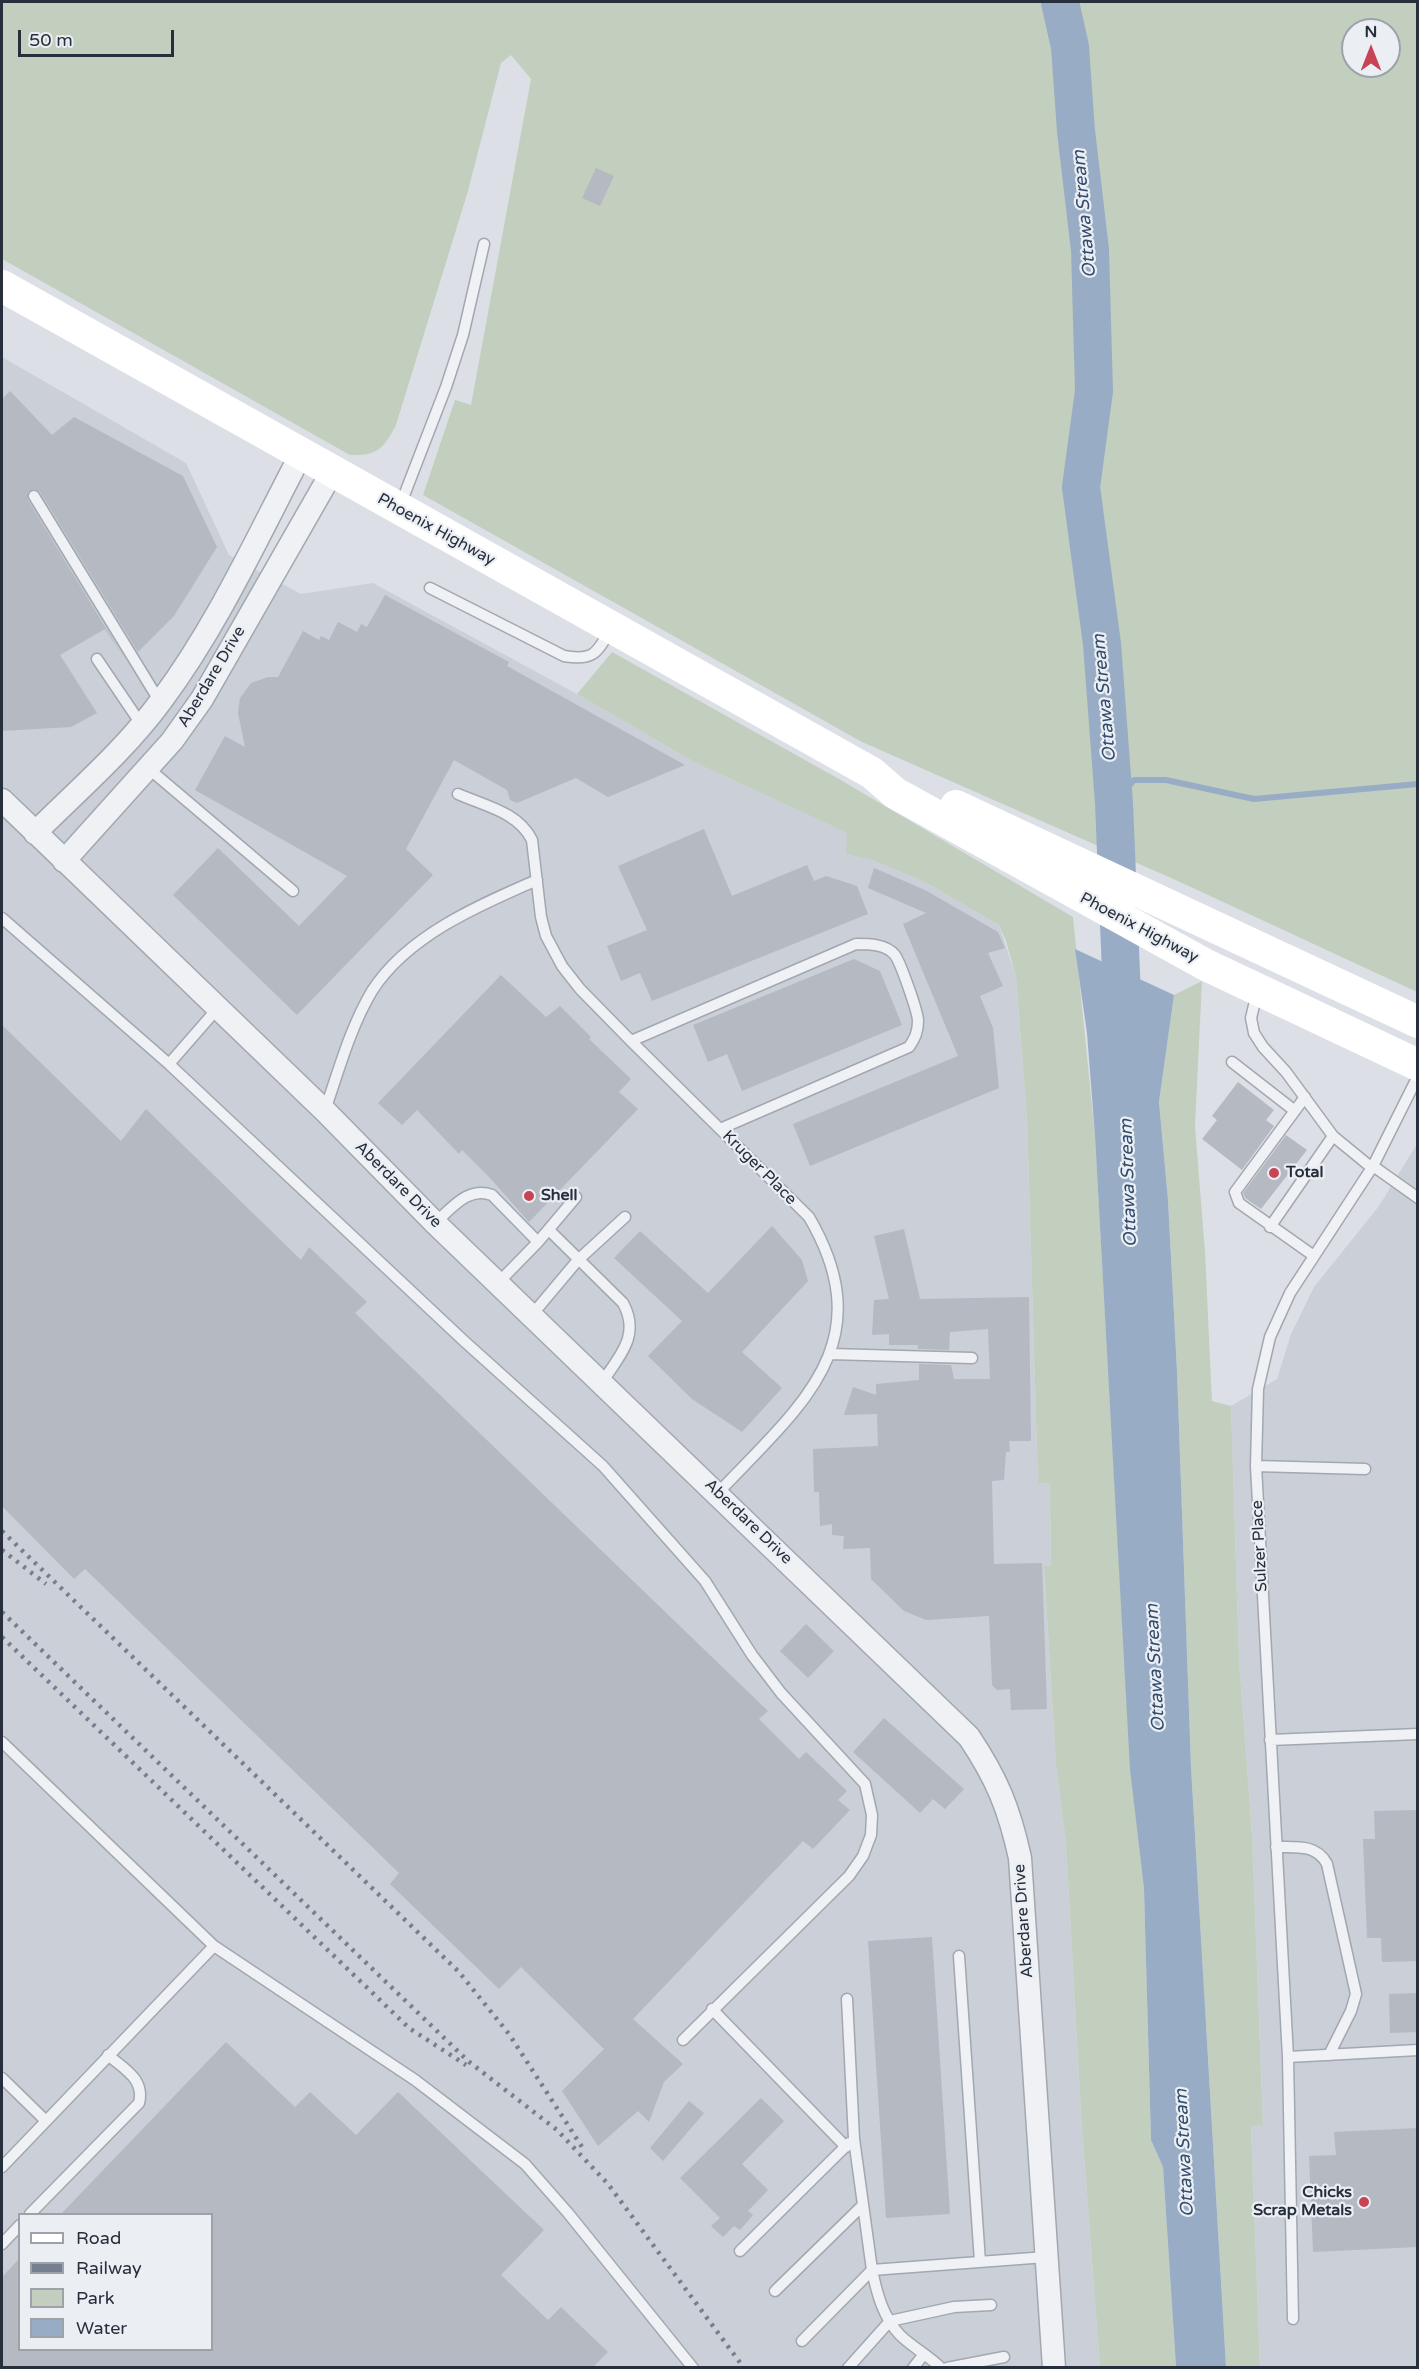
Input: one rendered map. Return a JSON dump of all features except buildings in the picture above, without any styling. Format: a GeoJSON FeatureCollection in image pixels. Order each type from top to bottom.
{"type":"FeatureCollection","features":[{"type":"Feature","properties":{"kind":"main road","name":"Phoenix Highway"},"geometry":{"type":"LineString","coordinates":[[2,286],[300,456],[872,773],[899,779],[1039,859],[1206,964],[1418,1065]]}},
{"type":"Feature","properties":{"kind":"main road","name":"Phoenix Highway"},"geometry":{"type":"LineString","coordinates":[[1039,859],[1187,912],[1418,1022]]}},
{"type":"Feature","properties":{"kind":"street","name":"Aberdare Drive"},"geometry":{"type":"LineString","coordinates":[[35,833],[160,702],[216,616],[300,456]]}},
{"type":"Feature","properties":{"kind":"street","name":"Aberdare Drive"},"geometry":{"type":"LineString","coordinates":[[64,861],[172,741],[202,699],[332,472]]}},
{"type":"Feature","properties":{"kind":"street","name":"Aberdare Drive"},"geometry":{"type":"LineString","coordinates":[[4,808],[35,833],[325,1111],[435,1223],[969,1737],[990,1769],[1010,1814],[1020,1858],[1053,2367]]}},
{"type":"Feature","properties":{"kind":"lane"},"geometry":{"type":"LineString","coordinates":[[399,509],[449,377],[462,335],[484,244]]}},
{"type":"Feature","properties":{"kind":"lane"},"geometry":{"type":"LineString","coordinates":[[34,496],[160,702]]}},
{"type":"Feature","properties":{"kind":"lane"},"geometry":{"type":"LineString","coordinates":[[430,588],[564,656],[582,659],[598,651],[611,627]]}},
{"type":"Feature","properties":{"kind":"lane"},"geometry":{"type":"LineString","coordinates":[[96,659],[141,724]]}},
{"type":"Feature","properties":{"kind":"lane"},"geometry":{"type":"LineString","coordinates":[[148,768],[293,891]]}},
{"type":"Feature","properties":{"kind":"lane","name":"Kruger Place"},"geometry":{"type":"LineString","coordinates":[[458,794],[517,819],[526,828],[532,840],[546,936],[562,966],[580,988],[808,1217],[826,1247],[836,1289],[837,1323],[830,1354],[819,1379],[789,1418],[718,1494]]}},
{"type":"Feature","properties":{"kind":"lane"},"geometry":{"type":"LineString","coordinates":[[325,1111],[355,1025],[373,990],[404,955],[475,909],[537,880]]}},
{"type":"Feature","properties":{"kind":"lane"},"geometry":{"type":"LineString","coordinates":[[2,918],[169,1064],[464,1341],[603,1466],[705,1581],[752,1655],[781,1693],[865,1784],[872,1815],[871,1835],[863,1856],[849,1876],[683,2040]]}},
{"type":"Feature","properties":{"kind":"lane"},"geometry":{"type":"LineString","coordinates":[[632,1041],[856,944],[871,944],[886,949],[895,956],[918,1018],[916,1037],[909,1047],[720,1129]]}},
{"type":"Feature","properties":{"kind":"lane"},"geometry":{"type":"LineString","coordinates":[[1258,990],[1251,1018],[1254,1033],[1333,1136],[1372,1167],[1418,1198]]}},
{"type":"Feature","properties":{"kind":"lane"},"geometry":{"type":"LineString","coordinates":[[169,1064],[217,1009]]}},
{"type":"Feature","properties":{"kind":"lane"},"geometry":{"type":"LineString","coordinates":[[1232,1062],[1295,1111]]}},
{"type":"Feature","properties":{"kind":"lane","name":"Sulzer Place"},"geometry":{"type":"LineString","coordinates":[[1293,2319],[1288,2057],[1256,1466],[1258,1389],[1270,1337],[1290,1293],[1372,1167],[1418,1076]]}},
{"type":"Feature","properties":{"kind":"lane"},"geometry":{"type":"LineString","coordinates":[[1305,1097],[1235,1192],[1239,1203],[1314,1256]]}},
{"type":"Feature","properties":{"kind":"lane"},"geometry":{"type":"LineString","coordinates":[[1270,1227],[1333,1136]]}},
{"type":"Feature","properties":{"kind":"lane"},"geometry":{"type":"LineString","coordinates":[[435,1223],[469,1194],[484,1192],[492,1195],[538,1242]]}},
{"type":"Feature","properties":{"kind":"lane"},"geometry":{"type":"LineString","coordinates":[[498,1283],[549,1230],[576,1197]]}},
{"type":"Feature","properties":{"kind":"lane"},"geometry":{"type":"LineString","coordinates":[[531,1316],[578,1260],[625,1217]]}},
{"type":"Feature","properties":{"kind":"lane"},"geometry":{"type":"LineString","coordinates":[[549,1230],[623,1303],[630,1315],[632,1328],[628,1341],[602,1384]]}},
{"type":"Feature","properties":{"kind":"lane"},"geometry":{"type":"LineString","coordinates":[[830,1354],[972,1358]]}},
{"type":"Feature","properties":{"kind":"lane"},"geometry":{"type":"LineString","coordinates":[[1256,1466],[1365,1469]]}},
{"type":"Feature","properties":{"kind":"lane"},"geometry":{"type":"LineString","coordinates":[[1270,1740],[1418,1734]]}},
{"type":"Feature","properties":{"kind":"lane"},"geometry":{"type":"LineString","coordinates":[[2,1742],[214,1946],[415,2080],[525,2164],[568,2213],[693,2367]]}},
{"type":"Feature","properties":{"kind":"lane"},"geometry":{"type":"LineString","coordinates":[[1276,1847],[1309,1848],[1323,1856],[1327,1864],[1356,1994],[1351,2011],[1329,2055]]}},
{"type":"Feature","properties":{"kind":"lane"},"geometry":{"type":"LineString","coordinates":[[2,2167],[214,1946]]}},
{"type":"Feature","properties":{"kind":"lane"},"geometry":{"type":"LineString","coordinates":[[959,1956],[980,2262]]}},
{"type":"Feature","properties":{"kind":"lane"},"geometry":{"type":"LineString","coordinates":[[847,1999],[850,2143],[878,2298],[900,2335],[941,2367]]}},
{"type":"Feature","properties":{"kind":"lane"},"geometry":{"type":"LineString","coordinates":[[712,2009],[850,2143]]}},
{"type":"Feature","properties":{"kind":"lane"},"geometry":{"type":"LineString","coordinates":[[1288,2057],[1418,2050]]}},
{"type":"Feature","properties":{"kind":"lane"},"geometry":{"type":"LineString","coordinates":[[31,2213],[139,2103],[141,2094],[138,2081],[108,2055]]}},
{"type":"Feature","properties":{"kind":"lane"},"geometry":{"type":"LineString","coordinates":[[2,2078],[46,2121]]}},
{"type":"Feature","properties":{"kind":"lane"},"geometry":{"type":"LineString","coordinates":[[740,2251],[850,2143]]}},
{"type":"Feature","properties":{"kind":"lane"},"geometry":{"type":"LineString","coordinates":[[775,2291],[862,2206]]}},
{"type":"Feature","properties":{"kind":"lane"},"geometry":{"type":"LineString","coordinates":[[2,2244],[18,2227]]}},
{"type":"Feature","properties":{"kind":"lane"},"geometry":{"type":"LineString","coordinates":[[802,2342],[872,2270],[1047,2257]]}},
{"type":"Feature","properties":{"kind":"lane"},"geometry":{"type":"LineString","coordinates":[[848,2367],[890,2321],[954,2307],[991,2305]]}},
{"type":"Feature","properties":{"kind":"lane"},"geometry":{"type":"LineString","coordinates":[[913,2367],[924,2354]]}},
{"type":"Feature","properties":{"kind":"lane"},"geometry":{"type":"LineString","coordinates":[[948,2367],[1004,2357]]}},
{"type":"Feature","properties":{"kind":"shaded area"},"geometry":{"type":"Polygon","coordinates":[[[2,357],[186,463],[229,555],[301,594],[373,583],[577,694],[694,762],[847,833],[847,854],[875,861],[927,883],[999,925],[1016,977],[1027,1118],[1038,1482],[1050,1482],[1051,1566],[1044,1567],[1056,1765],[1066,1843],[1081,2114],[1100,2367],[2,2367],[2,357]]]}},
{"type":"Feature","properties":{"kind":"shaded area"},"geometry":{"type":"Polygon","coordinates":[[[1417,1144],[1417,2367],[1260,2367],[1251,2125],[1263,2124],[1252,1834],[1239,1660],[1231,1406],[1277,1379],[1291,1334],[1314,1287],[1379,1206],[1417,1144]]]}},
{"type":"Feature","properties":{"kind":"green space"},"geometry":{"type":"Polygon","coordinates":[[[2,2],[1417,2],[1417,992],[1180,882],[862,742],[423,495],[455,400],[471,405],[531,79],[511,55],[501,63],[468,191],[396,425],[388,440],[379,449],[367,454],[350,455],[2,259],[2,2]]]}},
{"type":"Feature","properties":{"kind":"green space"},"geometry":{"type":"Polygon","coordinates":[[[612,652],[839,779],[1073,917],[1095,1136],[1131,1773],[1144,1889],[1151,2140],[1163,2167],[1176,2367],[1100,2367],[1081,2114],[1066,1843],[1056,1765],[1044,1566],[1051,1566],[1050,1483],[1038,1483],[1027,1118],[1016,977],[1006,941],[999,925],[927,883],[875,861],[846,854],[847,833],[694,762],[577,694],[612,652]]]}},
{"type":"Feature","properties":{"kind":"green space"},"geometry":{"type":"Polygon","coordinates":[[[1202,981],[1195,1126],[1205,1252],[1212,1401],[1231,1406],[1239,1660],[1252,1834],[1263,2125],[1251,2126],[1260,2367],[1226,2367],[1191,1767],[1177,1371],[1168,1200],[1159,1102],[1174,995],[1202,981]]]}},
{"type":"Feature","properties":{"kind":"water"},"geometry":{"type":"Polygon","coordinates":[[[1075,949],[1174,995],[1159,1102],[1168,1200],[1177,1371],[1191,1767],[1226,2367],[1176,2367],[1163,2167],[1151,2140],[1144,1889],[1130,1769],[1095,1136],[1087,1033],[1075,949]]]}},
{"type":"Feature","properties":{"kind":"waterway","name":"Ottawa Stream"},"geometry":{"type":"LineString","coordinates":[[1060,2],[1070,47],[1076,131],[1090,250],[1094,391],[1081,487],[1102,644],[1114,803],[1123,1021]]}},
{"type":"Feature","properties":{"kind":"waterway"},"geometry":{"type":"LineString","coordinates":[[1114,803],[1134,780],[1166,780],[1254,799],[1418,784]]}},
{"type":"Feature","properties":{"kind":"railway"},"geometry":{"type":"LineString","coordinates":[[2,1531],[459,1972],[509,2034],[584,2150]]}},
{"type":"Feature","properties":{"kind":"railway"},"geometry":{"type":"LineString","coordinates":[[2,1550],[46,1584]]}},
{"type":"Feature","properties":{"kind":"railway"},"geometry":{"type":"LineString","coordinates":[[2,1612],[468,2061],[557,2130],[608,2184],[744,2368]]}},
{"type":"Feature","properties":{"kind":"railway"},"geometry":{"type":"LineString","coordinates":[[2,1637],[409,2028],[466,2065]]}},
{"type":"Feature","properties":{"kind":"place","name":"Total"},"geometry":{"type":"Point","coordinates":[1274,1173]}},
{"type":"Feature","properties":{"kind":"place","name":"Shell"},"geometry":{"type":"Point","coordinates":[529,1196]}},
{"type":"Feature","properties":{"kind":"place","name":"Chicks Scrap Metals"},"geometry":{"type":"Point","coordinates":[1364,2202]}}]}
